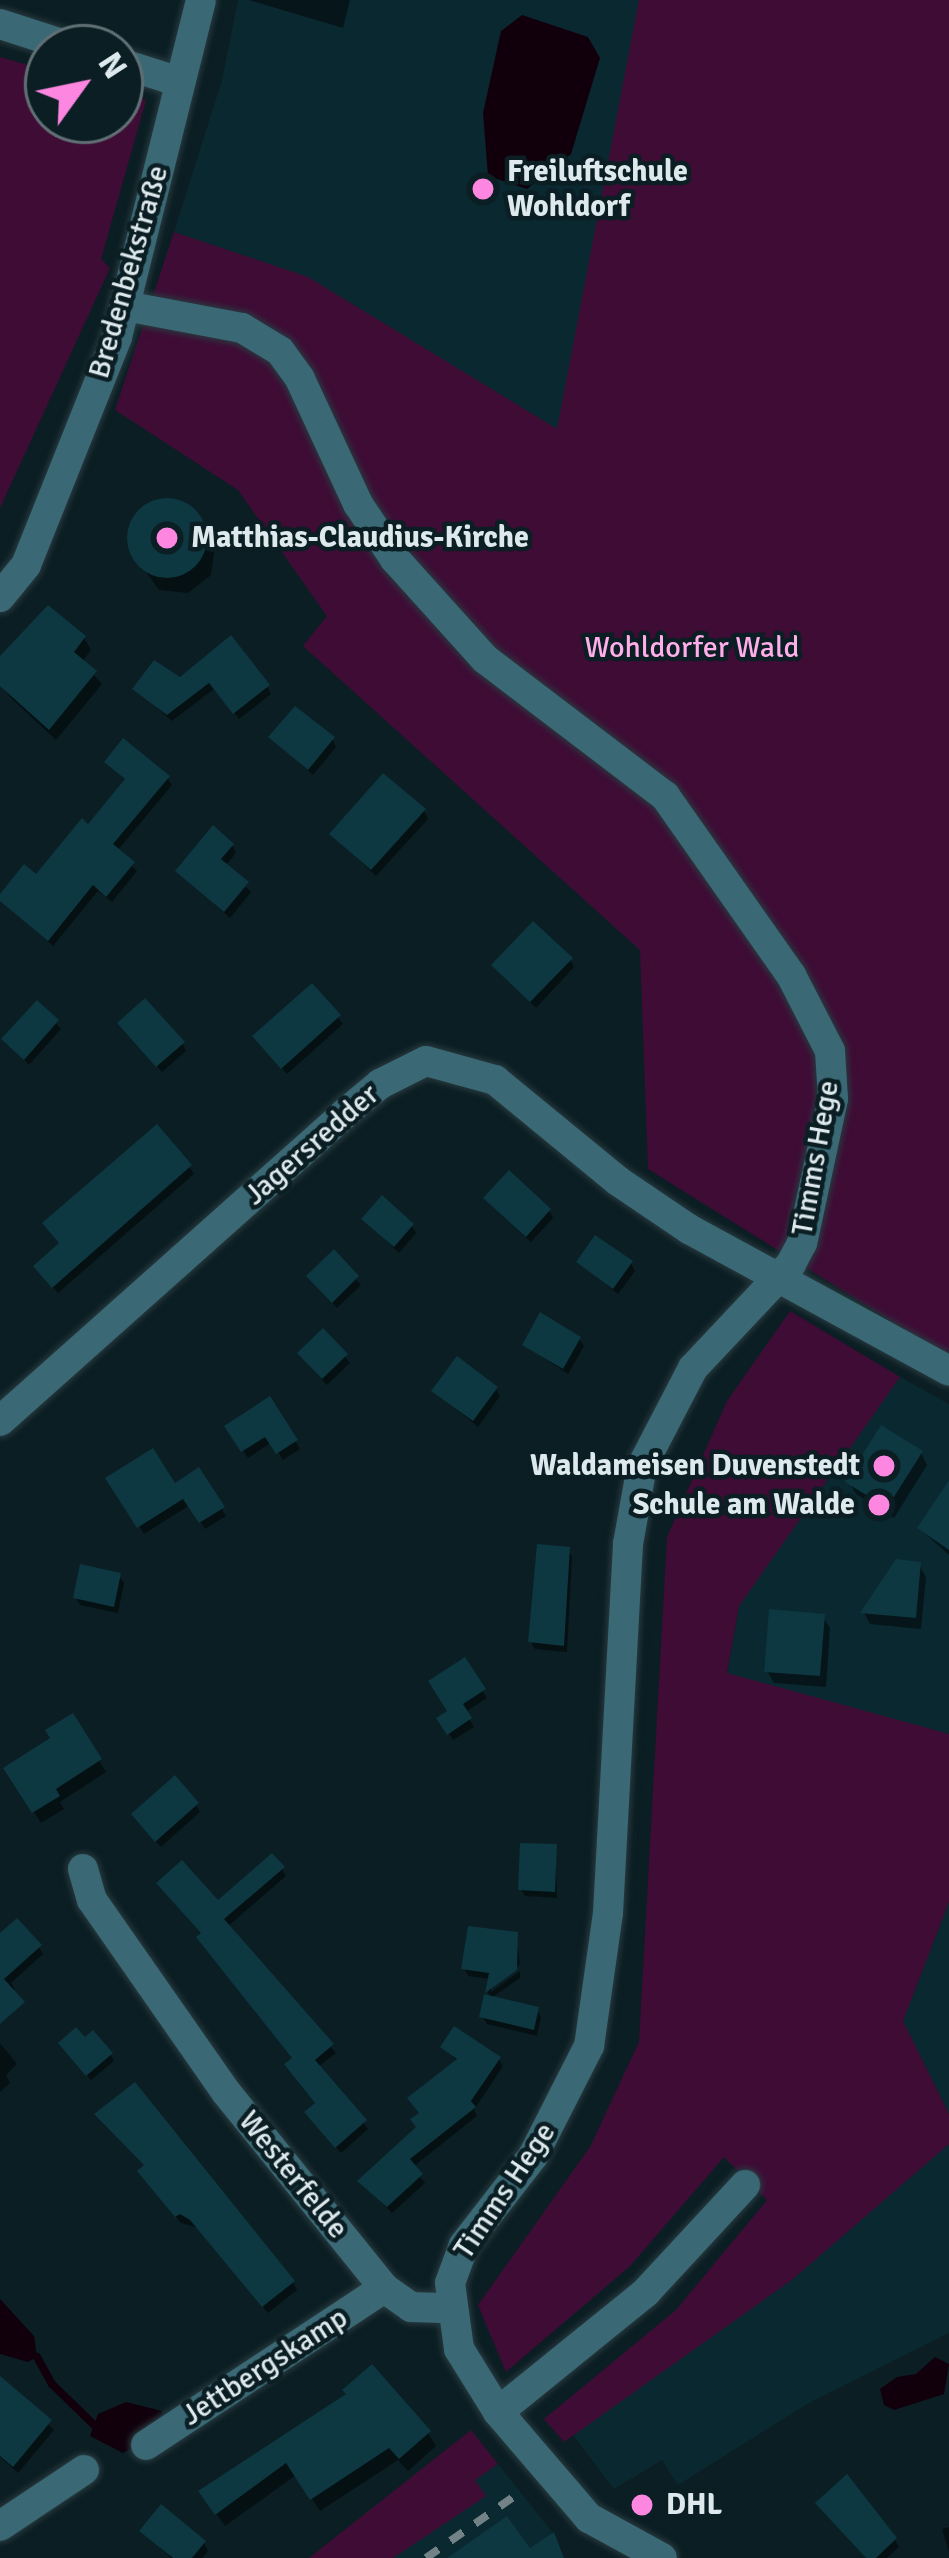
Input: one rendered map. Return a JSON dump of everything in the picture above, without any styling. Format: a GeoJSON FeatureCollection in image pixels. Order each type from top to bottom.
{"type":"FeatureCollection","features":[{"type":"Feature","properties":{"kind":"street","name":"Bredenbekstraße"},"geometry":{"type":"LineString","coordinates":[[0,597],[26,565],[125,306],[201,0]]}},
{"type":"Feature","properties":{"kind":"street"},"geometry":{"type":"LineString","coordinates":[[144,71],[180,82]]}},
{"type":"Feature","properties":{"kind":"street","name":"Timms Hege"},"geometry":{"type":"LineString","coordinates":[[125,306],[242,328],[280,351],[300,379],[358,504],[395,560],[485,659],[665,796],[790,974],[821,1029],[834,1075],[809,1223],[791,1264],[693,1368],[642,1466],[628,1544],[620,1739],[598,2009],[576,2077],[533,2156],[455,2261],[449,2308]]}},
{"type":"Feature","properties":{"kind":"street","name":"Jagersredder"},"geometry":{"type":"LineString","coordinates":[[0,1420],[344,1114],[380,1084],[427,1061],[495,1080],[618,1181],[777,1279],[949,1371]]}},
{"type":"Feature","properties":{"kind":"street","name":"Westerfelde"},"geometry":{"type":"LineString","coordinates":[[82,1869],[92,1900],[226,2092],[384,2288]]}},
{"type":"Feature","properties":{"kind":"street"},"geometry":{"type":"LineString","coordinates":[[498,2412],[646,2292],[745,2186]]}},
{"type":"Feature","properties":{"kind":"street"},"geometry":{"type":"LineString","coordinates":[[384,2288],[411,2307],[449,2308],[465,2365],[523,2443],[589,2518],[662,2558]]}},
{"type":"Feature","properties":{"kind":"street","name":"Jettbergskamp"},"geometry":{"type":"LineString","coordinates":[[146,2445],[384,2288]]}},
{"type":"Feature","properties":{"kind":"street"},"geometry":{"type":"LineString","coordinates":[[0,2526],[84,2470]]}},
{"type":"Feature","properties":{"kind":"shaded area","name":"Freiluftschule Wohldorf"},"geometry":{"type":"Polygon","coordinates":[[[238,0],[652,0],[557,429],[308,277],[174,232],[222,80],[238,0]]]}},
{"type":"Feature","properties":{"kind":"shaded area"},"geometry":{"type":"Polygon","coordinates":[[[522,15],[588,37],[600,58],[571,154],[527,189],[488,176],[483,113],[501,31],[522,15]]]}},
{"type":"Feature","properties":{"kind":"shaded area","name":"Schule am Walde"},"geometry":{"type":"Polygon","coordinates":[[[900,1377],[949,1404],[949,1734],[727,1674],[739,1606],[900,1377]]]}},
{"type":"Feature","properties":{"kind":"shaded area"},"geometry":{"type":"Polygon","coordinates":[[[949,1902],[949,2114],[903,2021],[949,1902]]]}},
{"type":"Feature","properties":{"kind":"shaded area"},"geometry":{"type":"Polygon","coordinates":[[[949,2144],[949,2333],[807,2404],[678,2485],[662,2460],[614,2489],[573,2435],[793,2279],[949,2144]]]}},
{"type":"Feature","properties":{"kind":"shaded area"},"geometry":{"type":"Polygon","coordinates":[[[0,2299],[34,2336],[37,2357],[28,2362],[0,2354],[0,2299]]]}},
{"type":"Feature","properties":{"kind":"shaded area"},"geometry":{"type":"Polygon","coordinates":[[[935,2357],[949,2364],[944,2394],[894,2410],[884,2405],[880,2389],[897,2377],[916,2374],[935,2357]]]}},
{"type":"Feature","properties":{"kind":"shaded area"},"geometry":{"type":"Polygon","coordinates":[[[126,2402],[162,2411],[160,2434],[123,2453],[90,2436],[98,2414],[126,2402]]]}},
{"type":"Feature","properties":{"kind":"shaded area"},"geometry":{"type":"Polygon","coordinates":[[[498,2464],[553,2533],[516,2558],[393,2558],[485,2496],[475,2480],[498,2464]]]}},
{"type":"Feature","properties":{"kind":"green space","name":"Wohldorfer Wald"},"geometry":{"type":"Polygon","coordinates":[[[639,0],[949,0],[949,1357],[648,1169],[640,950],[303,646],[327,616],[238,490],[115,410],[174,232],[308,277],[557,429],[639,0]]]}},
{"type":"Feature","properties":{"kind":"green space"},"geometry":{"type":"Polygon","coordinates":[[[0,57],[24,64],[24,144],[134,144],[101,259],[110,268],[0,508],[0,57]]]}},
{"type":"Feature","properties":{"kind":"green space"},"geometry":{"type":"Polygon","coordinates":[[[790,1311],[900,1377],[739,1606],[727,1673],[949,1734],[949,1902],[903,2021],[949,2114],[949,2144],[793,2279],[564,2442],[544,2419],[676,2310],[767,2200],[724,2157],[630,2266],[506,2372],[478,2305],[590,2147],[639,2042],[667,1537],[727,1401],[790,1311]]]}},
{"type":"Feature","properties":{"kind":"green space"},"geometry":{"type":"Polygon","coordinates":[[[471,2430],[498,2464],[475,2480],[486,2496],[393,2558],[309,2558],[471,2430]]]}},
{"type":"Feature","properties":{"kind":"building","name":"Matthias-Claudius-Kirche"},"geometry":{"type":"Polygon","coordinates":[[[167,498],[195,510],[207,538],[195,566],[167,578],[139,566],[127,538],[139,510],[167,498]]]}},
{"type":"Feature","properties":{"kind":"building"},"geometry":{"type":"Polygon","coordinates":[[[48,605],[86,636],[74,652],[97,671],[49,730],[0,686],[0,656],[48,605]]]}},
{"type":"Feature","properties":{"kind":"building"},"geometry":{"type":"Polygon","coordinates":[[[231,635],[270,685],[233,714],[209,683],[167,715],[132,689],[154,660],[180,677],[231,635]]]}},
{"type":"Feature","properties":{"kind":"building"},"geometry":{"type":"Polygon","coordinates":[[[295,706],[335,737],[308,770],[268,737],[295,706]]]}},
{"type":"Feature","properties":{"kind":"building"},"geometry":{"type":"Polygon","coordinates":[[[123,738],[170,776],[113,844],[135,862],[106,897],[93,885],[48,941],[0,901],[0,894],[24,864],[36,874],[82,818],[88,824],[125,779],[104,762],[123,738]]]}},
{"type":"Feature","properties":{"kind":"building"},"geometry":{"type":"Polygon","coordinates":[[[383,773],[426,809],[371,870],[329,834],[383,773]]]}},
{"type":"Feature","properties":{"kind":"building"},"geometry":{"type":"Polygon","coordinates":[[[213,825],[234,844],[221,859],[249,882],[224,912],[175,871],[213,825]]]}},
{"type":"Feature","properties":{"kind":"building"},"geometry":{"type":"Polygon","coordinates":[[[533,921],[573,958],[530,1002],[491,965],[533,921]]]}},
{"type":"Feature","properties":{"kind":"building"},"geometry":{"type":"Polygon","coordinates":[[[312,983],[341,1015],[281,1069],[252,1036],[312,983]]]}},
{"type":"Feature","properties":{"kind":"building"},"geometry":{"type":"Polygon","coordinates":[[[145,998],[185,1042],[156,1067],[117,1023],[145,998]]]}},
{"type":"Feature","properties":{"kind":"building"},"geometry":{"type":"Polygon","coordinates":[[[37,1000],[59,1020],[24,1060],[1,1039],[37,1000]]]}},
{"type":"Feature","properties":{"kind":"building"},"geometry":{"type":"Polygon","coordinates":[[[157,1124],[192,1165],[52,1288],[33,1266],[59,1243],[42,1223],[157,1124]]]}},
{"type":"Feature","properties":{"kind":"building"},"geometry":{"type":"Polygon","coordinates":[[[509,1170],[551,1209],[526,1237],[483,1198],[509,1170]]]}},
{"type":"Feature","properties":{"kind":"building"},"geometry":{"type":"Polygon","coordinates":[[[382,1195],[414,1224],[394,1247],[361,1219],[382,1195]]]}},
{"type":"Feature","properties":{"kind":"building"},"geometry":{"type":"Polygon","coordinates":[[[595,1235],[633,1261],[613,1289],[576,1262],[595,1235]]]}},
{"type":"Feature","properties":{"kind":"building"},"geometry":{"type":"Polygon","coordinates":[[[334,1249],[359,1276],[332,1303],[306,1276],[334,1249]]]}},
{"type":"Feature","properties":{"kind":"building"},"geometry":{"type":"Polygon","coordinates":[[[540,1312],[581,1337],[563,1369],[522,1345],[540,1312]]]}},
{"type":"Feature","properties":{"kind":"building"},"geometry":{"type":"Polygon","coordinates":[[[323,1328],[348,1354],[322,1379],[297,1353],[323,1328]]]}},
{"type":"Feature","properties":{"kind":"building"},"geometry":{"type":"Polygon","coordinates":[[[457,1356],[498,1387],[473,1421],[431,1391],[457,1356]]]}},
{"type":"Feature","properties":{"kind":"building"},"geometry":{"type":"Polygon","coordinates":[[[270,1396],[298,1440],[276,1454],[265,1437],[241,1452],[224,1426],[270,1396]]]}},
{"type":"Feature","properties":{"kind":"building","name":"Waldameisen Duvenstedt"},"geometry":{"type":"Polygon","coordinates":[[[881,1425],[923,1451],[887,1508],[845,1482],[881,1425]]]}},
{"type":"Feature","properties":{"kind":"building"},"geometry":{"type":"Polygon","coordinates":[[[153,1448],[175,1483],[199,1467],[225,1507],[199,1523],[183,1499],[137,1528],[105,1478],[153,1448]]]}},
{"type":"Feature","properties":{"kind":"building"},"geometry":{"type":"Polygon","coordinates":[[[949,1480],[949,1550],[917,1528],[949,1480]]]}},
{"type":"Feature","properties":{"kind":"building"},"geometry":{"type":"Polygon","coordinates":[[[537,1544],[570,1547],[564,1646],[528,1642],[537,1544]]]}},
{"type":"Feature","properties":{"kind":"building"},"geometry":{"type":"Polygon","coordinates":[[[896,1559],[921,1562],[916,1618],[860,1613],[896,1559]]]}},
{"type":"Feature","properties":{"kind":"building"},"geometry":{"type":"Polygon","coordinates":[[[80,1564],[121,1573],[114,1607],[73,1598],[80,1564]]]}},
{"type":"Feature","properties":{"kind":"building"},"geometry":{"type":"Polygon","coordinates":[[[769,1609],[825,1614],[820,1676],[764,1672],[769,1609]]]}},
{"type":"Feature","properties":{"kind":"building"},"geometry":{"type":"Polygon","coordinates":[[[465,1657],[486,1689],[463,1704],[472,1718],[447,1735],[436,1718],[447,1711],[428,1681],[465,1657]]]}},
{"type":"Feature","properties":{"kind":"building"},"geometry":{"type":"Polygon","coordinates":[[[73,1713],[102,1759],[56,1789],[60,1796],[32,1813],[3,1768],[50,1738],[45,1730],[73,1713]]]}},
{"type":"Feature","properties":{"kind":"building"},"geometry":{"type":"Polygon","coordinates":[[[175,1775],[199,1803],[155,1842],[131,1814],[175,1775]]]}},
{"type":"Feature","properties":{"kind":"building"},"geometry":{"type":"Polygon","coordinates":[[[520,1843],[557,1844],[555,1892],[518,1890],[520,1843]]]}},
{"type":"Feature","properties":{"kind":"building"},"geometry":{"type":"Polygon","coordinates":[[[272,1853],[285,1867],[224,1919],[334,2044],[315,2060],[367,2120],[335,2148],[304,2112],[315,2103],[284,2064],[292,2058],[196,1937],[201,1933],[156,1883],[182,1860],[218,1900],[272,1853]]]}},
{"type":"Feature","properties":{"kind":"building"},"geometry":{"type":"Polygon","coordinates":[[[17,1918],[42,1945],[4,1979],[25,2002],[0,2024],[0,1933],[17,1918]]]}},
{"type":"Feature","properties":{"kind":"building"},"geometry":{"type":"Polygon","coordinates":[[[468,1926],[518,1932],[517,1970],[485,1993],[489,1973],[461,1969],[468,1926]]]}},
{"type":"Feature","properties":{"kind":"building"},"geometry":{"type":"Polygon","coordinates":[[[484,1994],[539,2007],[534,2030],[479,2017],[484,1994]]]}},
{"type":"Feature","properties":{"kind":"building"},"geometry":{"type":"Polygon","coordinates":[[[454,2026],[501,2057],[471,2101],[476,2107],[410,2159],[423,2174],[387,2207],[357,2181],[416,2127],[410,2119],[419,2113],[407,2098],[457,2059],[440,2047],[454,2026]]]}},
{"type":"Feature","properties":{"kind":"building"},"geometry":{"type":"Polygon","coordinates":[[[76,2027],[85,2037],[93,2030],[113,2053],[86,2076],[58,2043],[76,2027]]]}},
{"type":"Feature","properties":{"kind":"building"},"geometry":{"type":"Polygon","coordinates":[[[135,2082],[295,2281],[262,2307],[190,2220],[180,2214],[175,2217],[137,2171],[144,2165],[94,2114],[135,2082]]]}},
{"type":"Feature","properties":{"kind":"building"},"geometry":{"type":"Polygon","coordinates":[[[372,2364],[431,2431],[399,2459],[389,2448],[310,2500],[286,2463],[215,2515],[198,2491],[346,2394],[342,2390],[372,2364]]]}},
{"type":"Feature","properties":{"kind":"building"},"geometry":{"type":"Polygon","coordinates":[[[0,2376],[52,2420],[13,2467],[0,2456],[0,2376]]]}},
{"type":"Feature","properties":{"kind":"building"},"geometry":{"type":"Polygon","coordinates":[[[847,2474],[897,2538],[876,2558],[866,2558],[815,2503],[847,2474]]]}},
{"type":"Feature","properties":{"kind":"building"},"geometry":{"type":"Polygon","coordinates":[[[161,2504],[206,2541],[192,2558],[173,2558],[139,2531],[161,2504]]]}},
{"type":"Feature","properties":{"kind":"building"},"geometry":{"type":"Polygon","coordinates":[[[507,2516],[530,2548],[554,2532],[564,2558],[447,2558],[507,2516]]]}},
{"type":"Feature","properties":{"kind":"waterway"},"geometry":{"type":"LineString","coordinates":[[37,2357],[52,2384],[94,2425]]}},
{"type":"Feature","properties":{"kind":"railway"},"geometry":{"type":"LineString","coordinates":[[426,2558],[516,2495]]}},
{"type":"Feature","properties":{"kind":"place","name":"Freiluftschule Wohldorf"},"geometry":{"type":"Point","coordinates":[483,189]}},
{"type":"Feature","properties":{"kind":"place","name":"Matthias-Claudius-Kirche"},"geometry":{"type":"Point","coordinates":[167,538]}},
{"type":"Feature","properties":{"kind":"place","name":"Waldameisen Duvenstedt"},"geometry":{"type":"Point","coordinates":[884,1466]}},
{"type":"Feature","properties":{"kind":"place","name":"Schule am Walde"},"geometry":{"type":"Point","coordinates":[879,1505]}},
{"type":"Feature","properties":{"kind":"place","name":"DHL"},"geometry":{"type":"Point","coordinates":[642,2505]}}]}
